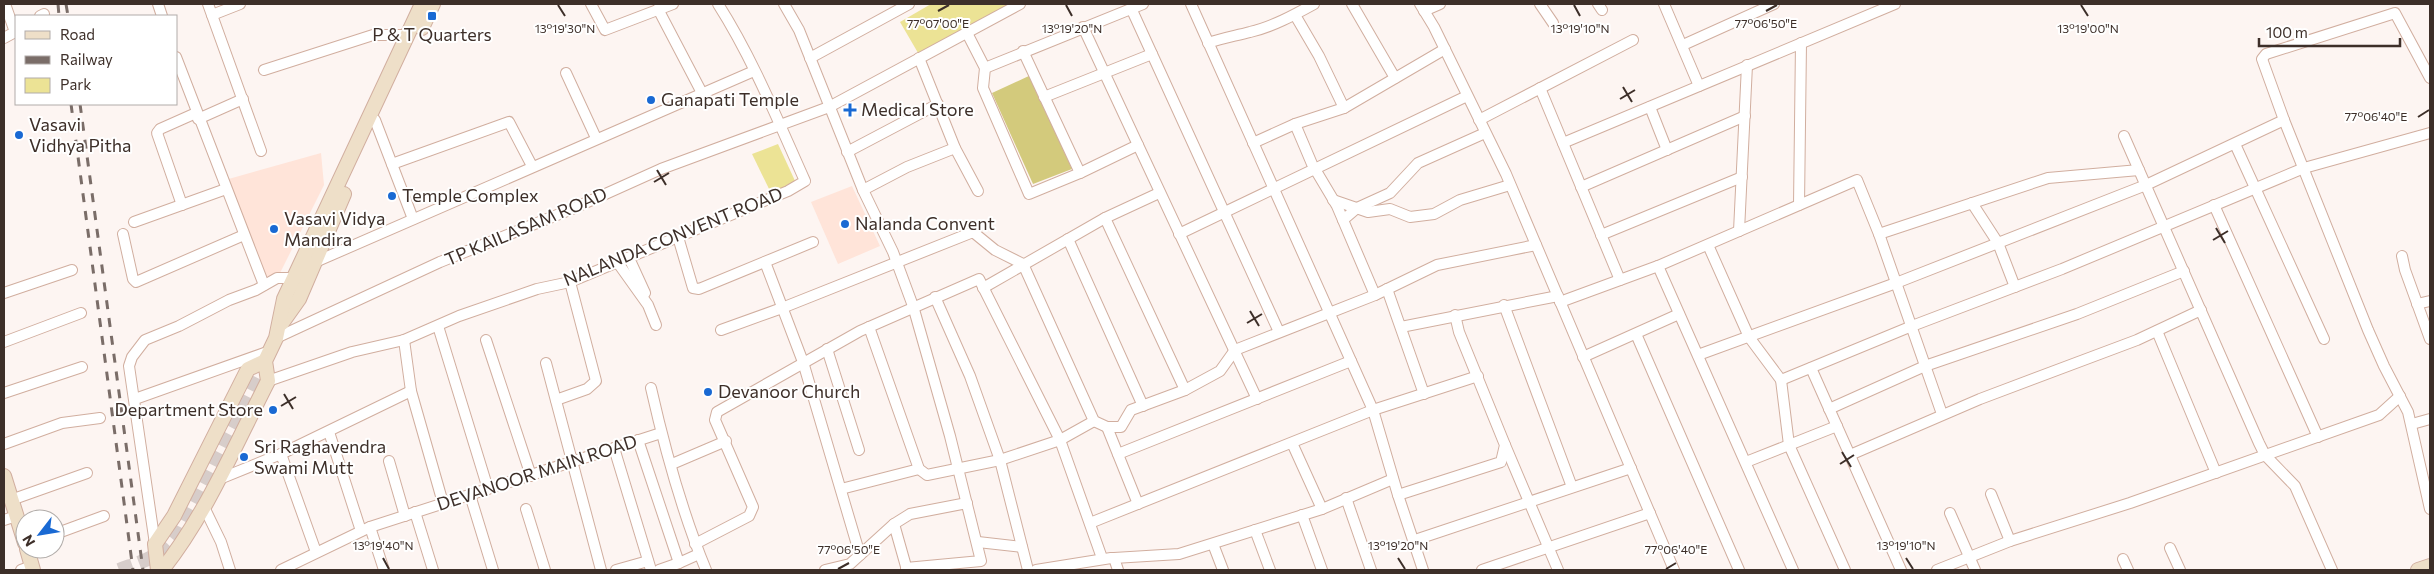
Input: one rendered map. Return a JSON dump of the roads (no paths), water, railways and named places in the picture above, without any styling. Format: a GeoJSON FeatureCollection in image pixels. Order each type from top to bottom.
{"type":"FeatureCollection","features":[{"type":"Feature","properties":{"kind":"main road"},"geometry":{"type":"LineString","coordinates":[[162,570],[188,535],[204,507],[262,378],[268,356],[278,332],[299,299],[308,261],[419,12],[433,4]]}},
{"type":"Feature","properties":{"kind":"main road"},"geometry":{"type":"LineString","coordinates":[[278,332],[284,299],[294,278],[308,261],[375,120],[419,12]]}},
{"type":"Feature","properties":{"kind":"main road"},"geometry":{"type":"LineString","coordinates":[[158,570],[156,544],[174,516],[248,369],[268,356]]}},
{"type":"Feature","properties":{"kind":"main road"},"geometry":{"type":"LineString","coordinates":[[4,476],[11,500],[10,518]]}},
{"type":"Feature","properties":{"kind":"main road"},"geometry":{"type":"LineString","coordinates":[[2418,570],[2430,566]]}},
{"type":"Feature","properties":{"kind":"street"},"geometry":{"type":"LineString","coordinates":[[5,4],[15,27]]}},
{"type":"Feature","properties":{"kind":"street"},"geometry":{"type":"LineString","coordinates":[[208,4],[261,151]]}},
{"type":"Feature","properties":{"kind":"street"},"geometry":{"type":"LineString","coordinates":[[212,15],[240,4]]}},
{"type":"Feature","properties":{"kind":"street"},"geometry":{"type":"LineString","coordinates":[[591,4],[605,30],[667,6],[702,93]]}},
{"type":"Feature","properties":{"kind":"street","name":"NALANDA CONVENT ROAD"},"geometry":{"type":"LineString","coordinates":[[262,378],[342,355],[404,340],[459,316],[536,289],[570,282],[788,190],[805,181],[754,71],[718,4]]}},
{"type":"Feature","properties":{"kind":"street"},"geometry":{"type":"LineString","coordinates":[[798,4],[786,7],[810,58],[847,152],[897,264],[913,306],[978,542],[981,566],[907,569],[894,524]]}},
{"type":"Feature","properties":{"kind":"street"},"geometry":{"type":"LineString","coordinates":[[810,58],[908,4]]}},
{"type":"Feature","properties":{"kind":"street","name":"TP KAILASAM ROAD"},"geometry":{"type":"LineString","coordinates":[[278,332],[440,262],[572,209],[661,169],[829,107],[1020,4]]}},
{"type":"Feature","properties":{"kind":"street"},"geometry":{"type":"LineString","coordinates":[[985,68],[1143,4]]}},
{"type":"Feature","properties":{"kind":"street"},"geometry":{"type":"LineString","coordinates":[[1190,4],[1373,410],[1423,570]]}},
{"type":"Feature","properties":{"kind":"street"},"geometry":{"type":"LineString","coordinates":[[1208,43],[1229,36],[1251,32],[1295,15],[1314,4]]}},
{"type":"Feature","properties":{"kind":"street"},"geometry":{"type":"LineString","coordinates":[[1352,4],[1395,78]]}},
{"type":"Feature","properties":{"kind":"street"},"geometry":{"type":"LineString","coordinates":[[1440,4],[1422,7],[1445,49],[1510,185],[1674,570]]}},
{"type":"Feature","properties":{"kind":"street"},"geometry":{"type":"LineString","coordinates":[[1540,4],[1553,23]]}},
{"type":"Feature","properties":{"kind":"street"},"geometry":{"type":"LineString","coordinates":[[1664,4],[1699,86]]}},
{"type":"Feature","properties":{"kind":"street"},"geometry":{"type":"LineString","coordinates":[[1563,143],[1894,4]]}},
{"type":"Feature","properties":{"kind":"street"},"geometry":{"type":"LineString","coordinates":[[1683,45],[1770,5]]}},
{"type":"Feature","properties":{"kind":"street"},"geometry":{"type":"LineString","coordinates":[[1131,8],[1279,332]]}},
{"type":"Feature","properties":{"kind":"street"},"geometry":{"type":"LineString","coordinates":[[2430,78],[2395,13],[2266,54],[2262,59],[2262,64],[2284,120],[2374,344],[2412,424],[2427,476],[2430,509]]}},
{"type":"Feature","properties":{"kind":"street"},"geometry":{"type":"LineString","coordinates":[[1295,15],[1319,56],[1344,108]]}},
{"type":"Feature","properties":{"kind":"street"},"geometry":{"type":"LineString","coordinates":[[1083,27],[1257,399]]}},
{"type":"Feature","properties":{"kind":"street"},"geometry":{"type":"LineString","coordinates":[[4,38],[13,34],[15,31]]}},
{"type":"Feature","properties":{"kind":"street"},"geometry":{"type":"LineString","coordinates":[[967,32],[985,68],[983,88],[1029,194],[1080,173],[1138,145]]}},
{"type":"Feature","properties":{"kind":"street"},"geometry":{"type":"LineString","coordinates":[[264,70],[373,35],[409,35]]}},
{"type":"Feature","properties":{"kind":"street"},"geometry":{"type":"LineString","coordinates":[[1479,120],[1633,40]]}},
{"type":"Feature","properties":{"kind":"street"},"geometry":{"type":"LineString","coordinates":[[1799,205],[1802,43]]}},
{"type":"Feature","properties":{"kind":"street"},"geometry":{"type":"LineString","coordinates":[[1253,143],[1296,124],[1344,108],[1445,49]]}},
{"type":"Feature","properties":{"kind":"street"},"geometry":{"type":"LineString","coordinates":[[1023,51],[1080,173]]}},
{"type":"Feature","properties":{"kind":"street"},"geometry":{"type":"LineString","coordinates":[[1044,97],[1152,54]]}},
{"type":"Feature","properties":{"kind":"street"},"geometry":{"type":"LineString","coordinates":[[919,58],[956,148],[978,191]]}},
{"type":"Feature","properties":{"kind":"street"},"geometry":{"type":"LineString","coordinates":[[178,62],[197,116],[264,285]]}},
{"type":"Feature","properties":{"kind":"street"},"geometry":{"type":"LineString","coordinates":[[1739,231],[1748,66]]}},
{"type":"Feature","properties":{"kind":"street"},"geometry":{"type":"LineString","coordinates":[[308,261],[412,219],[754,71]]}},
{"type":"Feature","properties":{"kind":"street"},"geometry":{"type":"LineString","coordinates":[[566,73],[596,138]]}},
{"type":"Feature","properties":{"kind":"street"},"geometry":{"type":"LineString","coordinates":[[1540,88],[1620,280]]}},
{"type":"Feature","properties":{"kind":"street"},"geometry":{"type":"LineString","coordinates":[[1179,234],[1467,96]]}},
{"type":"Feature","properties":{"kind":"street"},"geometry":{"type":"LineString","coordinates":[[182,205],[157,133],[160,129],[243,99]]}},
{"type":"Feature","properties":{"kind":"street"},"geometry":{"type":"LineString","coordinates":[[847,152],[938,104]]}},
{"type":"Feature","properties":{"kind":"street"},"geometry":{"type":"LineString","coordinates":[[1650,107],[1667,150]]}},
{"type":"Feature","properties":{"kind":"street"},"geometry":{"type":"LineString","coordinates":[[1581,187],[1745,116]]}},
{"type":"Feature","properties":{"kind":"street"},"geometry":{"type":"LineString","coordinates":[[375,120],[412,219]]}},
{"type":"Feature","properties":{"kind":"street"},"geometry":{"type":"LineString","coordinates":[[1698,355],[1896,282],[2146,185],[2284,120]]}},
{"type":"Feature","properties":{"kind":"street"},"geometry":{"type":"LineString","coordinates":[[392,164],[509,122],[532,166]]}},
{"type":"Feature","properties":{"kind":"street"},"geometry":{"type":"LineString","coordinates":[[1296,124],[1315,168],[1343,220],[1375,295]]}},
{"type":"Feature","properties":{"kind":"street"},"geometry":{"type":"LineString","coordinates":[[1343,220],[1357,208],[1390,193],[1418,163],[1485,133]]}},
{"type":"Feature","properties":{"kind":"street"},"geometry":{"type":"LineString","coordinates":[[1781,380],[1912,326],[2015,287],[2304,168],[2430,133]]}},
{"type":"Feature","properties":{"kind":"street"},"geometry":{"type":"LineString","coordinates":[[2124,136],[2265,456],[2295,486],[2332,570]]}},
{"type":"Feature","properties":{"kind":"street"},"geometry":{"type":"LineString","coordinates":[[2234,144],[2324,339]]}},
{"type":"Feature","properties":{"kind":"street"},"geometry":{"type":"LineString","coordinates":[[863,190],[907,167],[956,148]]}},
{"type":"Feature","properties":{"kind":"street"},"geometry":{"type":"LineString","coordinates":[[1879,234],[2048,178],[2139,170]]}},
{"type":"Feature","properties":{"kind":"street"},"geometry":{"type":"LineString","coordinates":[[1601,235],[1742,177]]}},
{"type":"Feature","properties":{"kind":"street"},"geometry":{"type":"LineString","coordinates":[[1401,327],[1504,305],[1559,299],[1620,280],[1708,245],[1857,180],[1879,234],[1942,414]]}},
{"type":"Feature","properties":{"kind":"street"},"geometry":{"type":"LineString","coordinates":[[1333,200],[1368,212],[1390,209],[1410,217],[1434,214],[1460,200],[1510,185]]}},
{"type":"Feature","properties":{"kind":"street"},"geometry":{"type":"LineString","coordinates":[[134,222],[226,189]]}},
{"type":"Feature","properties":{"kind":"street"},"geometry":{"type":"LineString","coordinates":[[983,288],[1104,218],[1159,193]]}},
{"type":"Feature","properties":{"kind":"street"},"geometry":{"type":"LineString","coordinates":[[1390,193],[1390,209]]}},
{"type":"Feature","properties":{"kind":"street"},"geometry":{"type":"LineString","coordinates":[[1972,203],[1998,243],[2015,287]]}},
{"type":"Feature","properties":{"kind":"street"},"geometry":{"type":"LineString","coordinates":[[2214,205],[2318,437]]}},
{"type":"Feature","properties":{"kind":"street"},"geometry":{"type":"LineString","coordinates":[[1104,218],[1185,390]]}},
{"type":"Feature","properties":{"kind":"street"},"geometry":{"type":"LineString","coordinates":[[721,330],[897,264],[973,232],[995,250],[1023,264],[1094,421],[1107,427],[1122,427],[1131,410],[1185,390],[1220,371],[1235,350],[1375,295],[1450,261],[1536,245]]}},
{"type":"Feature","properties":{"kind":"street"},"geometry":{"type":"LineString","coordinates":[[123,234],[133,279],[136,282],[244,235]]}},
{"type":"Feature","properties":{"kind":"street"},"geometry":{"type":"LineString","coordinates":[[678,237],[693,288],[699,289],[813,242]]}},
{"type":"Feature","properties":{"kind":"street"},"geometry":{"type":"LineString","coordinates":[[1068,239],[1142,406]]}},
{"type":"Feature","properties":{"kind":"street"},"geometry":{"type":"LineString","coordinates":[[1708,245],[1749,337],[1781,380],[1790,445],[1845,570]]}},
{"type":"Feature","properties":{"kind":"street"},"geometry":{"type":"LineString","coordinates":[[2402,256],[2405,270],[2430,339]]}},
{"type":"Feature","properties":{"kind":"street"},"geometry":{"type":"LineString","coordinates":[[628,258],[649,301]]}},
{"type":"Feature","properties":{"kind":"street"},"geometry":{"type":"LineString","coordinates":[[765,262],[803,362],[860,555]]}},
{"type":"Feature","properties":{"kind":"street"},"geometry":{"type":"LineString","coordinates":[[618,263],[648,305],[656,325]]}},
{"type":"Feature","properties":{"kind":"street"},"geometry":{"type":"LineString","coordinates":[[1658,266],[1793,570]]}},
{"type":"Feature","properties":{"kind":"street"},"geometry":{"type":"LineString","coordinates":[[4,293],[72,270]]}},
{"type":"Feature","properties":{"kind":"street"},"geometry":{"type":"LineString","coordinates":[[1830,409],[1925,366],[2077,314],[2184,271]]}},
{"type":"Feature","properties":{"kind":"street"},"geometry":{"type":"LineString","coordinates":[[156,544],[130,363],[145,340],[179,326],[277,278],[294,278]]}},
{"type":"Feature","properties":{"kind":"street"},"geometry":{"type":"LineString","coordinates":[[658,570],[679,563],[697,549],[749,516],[753,507],[726,441],[715,420],[717,412],[803,362],[869,327],[913,306],[979,279],[1060,440],[1102,558]]}},
{"type":"Feature","properties":{"kind":"street"},"geometry":{"type":"LineString","coordinates":[[556,400],[587,389],[596,381],[570,282]]}},
{"type":"Feature","properties":{"kind":"street"},"geometry":{"type":"LineString","coordinates":[[1387,289],[1424,394]]}},
{"type":"Feature","properties":{"kind":"street"},"geometry":{"type":"LineString","coordinates":[[936,297],[970,376],[1000,460],[1028,570]]}},
{"type":"Feature","properties":{"kind":"street"},"geometry":{"type":"LineString","coordinates":[[2417,304],[2430,301]]}},
{"type":"Feature","properties":{"kind":"street"},"geometry":{"type":"LineString","coordinates":[[1504,305],[1572,487]]}},
{"type":"Feature","properties":{"kind":"street"},"geometry":{"type":"LineString","coordinates":[[1850,455],[1942,414],[2157,331],[2201,310]]}},
{"type":"Feature","properties":{"kind":"street"},"geometry":{"type":"LineString","coordinates":[[4,342],[81,313]]}},
{"type":"Feature","properties":{"kind":"street"},"geometry":{"type":"LineString","coordinates":[[1583,357],[1679,314]]}},
{"type":"Feature","properties":{"kind":"street"},"geometry":{"type":"LineString","coordinates":[[1455,315],[1459,332],[1558,570]]}},
{"type":"Feature","properties":{"kind":"street"},"geometry":{"type":"LineString","coordinates":[[438,326],[488,489]]}},
{"type":"Feature","properties":{"kind":"street"},"geometry":{"type":"LineString","coordinates":[[869,327],[919,469],[927,475],[959,470],[1000,460],[1060,440],[1094,421]]}},
{"type":"Feature","properties":{"kind":"street"},"geometry":{"type":"LineString","coordinates":[[2157,331],[2216,473]]}},
{"type":"Feature","properties":{"kind":"street"},"geometry":{"type":"LineString","coordinates":[[1636,334],[1739,570]]}},
{"type":"Feature","properties":{"kind":"street"},"geometry":{"type":"LineString","coordinates":[[404,340],[411,391],[443,503]]}},
{"type":"Feature","properties":{"kind":"street"},"geometry":{"type":"LineString","coordinates":[[486,340],[531,476]]}},
{"type":"Feature","properties":{"kind":"street"},"geometry":{"type":"LineString","coordinates":[[827,349],[859,450]]}},
{"type":"Feature","properties":{"kind":"street"},"geometry":{"type":"LineString","coordinates":[[135,399],[268,356]]}},
{"type":"Feature","properties":{"kind":"street"},"geometry":{"type":"LineString","coordinates":[[1118,454],[1351,362]]}},
{"type":"Feature","properties":{"kind":"street"},"geometry":{"type":"LineString","coordinates":[[546,363],[574,461],[601,570]]}},
{"type":"Feature","properties":{"kind":"street"},"geometry":{"type":"LineString","coordinates":[[4,393],[82,367]]}},
{"type":"Feature","properties":{"kind":"street"},"geometry":{"type":"LineString","coordinates":[[1811,368],[1901,570]]}},
{"type":"Feature","properties":{"kind":"street"},"geometry":{"type":"LineString","coordinates":[[1090,523],[1373,410],[1478,376]]}},
{"type":"Feature","properties":{"kind":"street"},"geometry":{"type":"LineString","coordinates":[[651,388],[661,433]]}},
{"type":"Feature","properties":{"kind":"street"},"geometry":{"type":"LineString","coordinates":[[216,480],[281,454],[411,391]]}},
{"type":"Feature","properties":{"kind":"street"},"geometry":{"type":"LineString","coordinates":[[1937,570],[2010,540],[2130,503],[2379,415],[2400,396]]}},
{"type":"Feature","properties":{"kind":"street"},"geometry":{"type":"LineString","coordinates":[[4,444],[62,423],[100,418]]}},
{"type":"Feature","properties":{"kind":"street"},"geometry":{"type":"LineString","coordinates":[[2412,424],[2430,418]]}},
{"type":"Feature","properties":{"kind":"street"},"geometry":{"type":"LineString","coordinates":[[1746,462],[1837,426]]}},
{"type":"Feature","properties":{"kind":"street"},"geometry":{"type":"LineString","coordinates":[[1107,427],[1138,504]]}},
{"type":"Feature","properties":{"kind":"street"},"geometry":{"type":"LineString","coordinates":[[329,432],[365,529],[384,570]]}},
{"type":"Feature","properties":{"kind":"street","name":"DEVANOOR MAIN ROAD"},"geometry":{"type":"LineString","coordinates":[[280,570],[365,529],[661,433],[697,549],[706,570]]}},
{"type":"Feature","properties":{"kind":"street"},"geometry":{"type":"LineString","coordinates":[[638,440],[679,563]]}},
{"type":"Feature","properties":{"kind":"street"},"geometry":{"type":"LineString","coordinates":[[672,464],[726,441]]}},
{"type":"Feature","properties":{"kind":"street"},"geometry":{"type":"LineString","coordinates":[[1292,442],[1322,508]]}},
{"type":"Feature","properties":{"kind":"street"},"geometry":{"type":"LineString","coordinates":[[1398,495],[1501,462],[1505,445]]}},
{"type":"Feature","properties":{"kind":"street"},"geometry":{"type":"LineString","coordinates":[[614,448],[650,565],[616,570]]}},
{"type":"Feature","properties":{"kind":"street"},"geometry":{"type":"LineString","coordinates":[[281,454],[316,552]]}},
{"type":"Feature","properties":{"kind":"street"},"geometry":{"type":"LineString","coordinates":[[389,461],[433,570]]}},
{"type":"Feature","properties":{"kind":"street"},"geometry":{"type":"LineString","coordinates":[[1415,540],[1631,468]]}},
{"type":"Feature","properties":{"kind":"street"},"geometry":{"type":"LineString","coordinates":[[841,489],[919,469]]}},
{"type":"Feature","properties":{"kind":"street"},"geometry":{"type":"LineString","coordinates":[[11,500],[87,473]]}},
{"type":"Feature","properties":{"kind":"street"},"geometry":{"type":"LineString","coordinates":[[1036,570],[1074,567],[1102,558],[1179,554],[1322,508],[1393,479]]}},
{"type":"Feature","properties":{"kind":"street"},"geometry":{"type":"LineString","coordinates":[[1991,494],[2010,540]]}},
{"type":"Feature","properties":{"kind":"street"},"geometry":{"type":"LineString","coordinates":[[470,495],[493,570]]}},
{"type":"Feature","properties":{"kind":"street"},"geometry":{"type":"LineString","coordinates":[[1346,498],[1371,570]]}},
{"type":"Feature","properties":{"kind":"street"},"geometry":{"type":"LineString","coordinates":[[825,570],[850,564],[894,524],[910,514],[967,504]]}},
{"type":"Feature","properties":{"kind":"street"},"geometry":{"type":"LineString","coordinates":[[204,507],[221,542],[230,570]]}},
{"type":"Feature","properties":{"kind":"street"},"geometry":{"type":"LineString","coordinates":[[526,509],[545,570]]}},
{"type":"Feature","properties":{"kind":"street"},"geometry":{"type":"LineString","coordinates":[[1482,570],[1650,512]]}},
{"type":"Feature","properties":{"kind":"street"},"geometry":{"type":"LineString","coordinates":[[1950,513],[1976,570]]}},
{"type":"Feature","properties":{"kind":"street"},"geometry":{"type":"LineString","coordinates":[[1302,515],[1322,570]]}},
{"type":"Feature","properties":{"kind":"street"},"geometry":{"type":"LineString","coordinates":[[65,530],[104,516]]}},
{"type":"Feature","properties":{"kind":"street"},"geometry":{"type":"LineString","coordinates":[[1255,530],[1270,570]]}},
{"type":"Feature","properties":{"kind":"street"},"geometry":{"type":"LineString","coordinates":[[978,542],[1022,547]]}},
{"type":"Feature","properties":{"kind":"street"},"geometry":{"type":"LineString","coordinates":[[1213,544],[1224,570]]}},
{"type":"Feature","properties":{"kind":"street"},"geometry":{"type":"LineString","coordinates":[[2170,548],[2180,570]]}},
{"type":"Feature","properties":{"kind":"street"},"geometry":{"type":"LineString","coordinates":[[1114,558],[1118,570]]}},
{"type":"Feature","properties":{"kind":"street"},"geometry":{"type":"LineString","coordinates":[[2123,559],[2128,570]]}},
{"type":"Feature","properties":{"kind":"tunnel"},"geometry":{"type":"LineString","coordinates":[[119,570],[155,555],[174,537],[257,375]]}},
{"type":"Feature","properties":{"kind":"railway"},"geometry":{"type":"LineString","coordinates":[[58,4],[59,15]]}},
{"type":"Feature","properties":{"kind":"railway"},"geometry":{"type":"LineString","coordinates":[[66,4],[68,15]]}},
{"type":"Feature","properties":{"kind":"railway"},"geometry":{"type":"LineString","coordinates":[[71,105],[133,570]]}},
{"type":"Feature","properties":{"kind":"railway"},"geometry":{"type":"LineString","coordinates":[[80,105],[143,570]]}},
{"type":"Feature","properties":{"kind":"place","name":"P & T Quarters"},"geometry":{"type":"Point","coordinates":[432,16]}},
{"type":"Feature","properties":{"kind":"place","name":"Ganapati Temple"},"geometry":{"type":"Point","coordinates":[651,100]}},
{"type":"Feature","properties":{"kind":"place","name":"Medical Store"},"geometry":{"type":"Point","coordinates":[850,110]}},
{"type":"Feature","properties":{"kind":"place","name":"Vasavi Vidhya Pitha"},"geometry":{"type":"Point","coordinates":[19,135]}},
{"type":"Feature","properties":{"kind":"place","name":"Temple Complex"},"geometry":{"type":"Point","coordinates":[392,196]}},
{"type":"Feature","properties":{"kind":"place","name":"Nalanda Convent"},"geometry":{"type":"Point","coordinates":[845,224]}},
{"type":"Feature","properties":{"kind":"place","name":"Vasavi Vidya Mandira"},"geometry":{"type":"Point","coordinates":[274,229]}},
{"type":"Feature","properties":{"kind":"place","name":"Devanoor Church"},"geometry":{"type":"Point","coordinates":[708,392]}},
{"type":"Feature","properties":{"kind":"place","name":"Department Store"},"geometry":{"type":"Point","coordinates":[273,410]}},
{"type":"Feature","properties":{"kind":"place","name":"Sri Raghavendra Swami Mutt"},"geometry":{"type":"Point","coordinates":[244,457]}}]}
